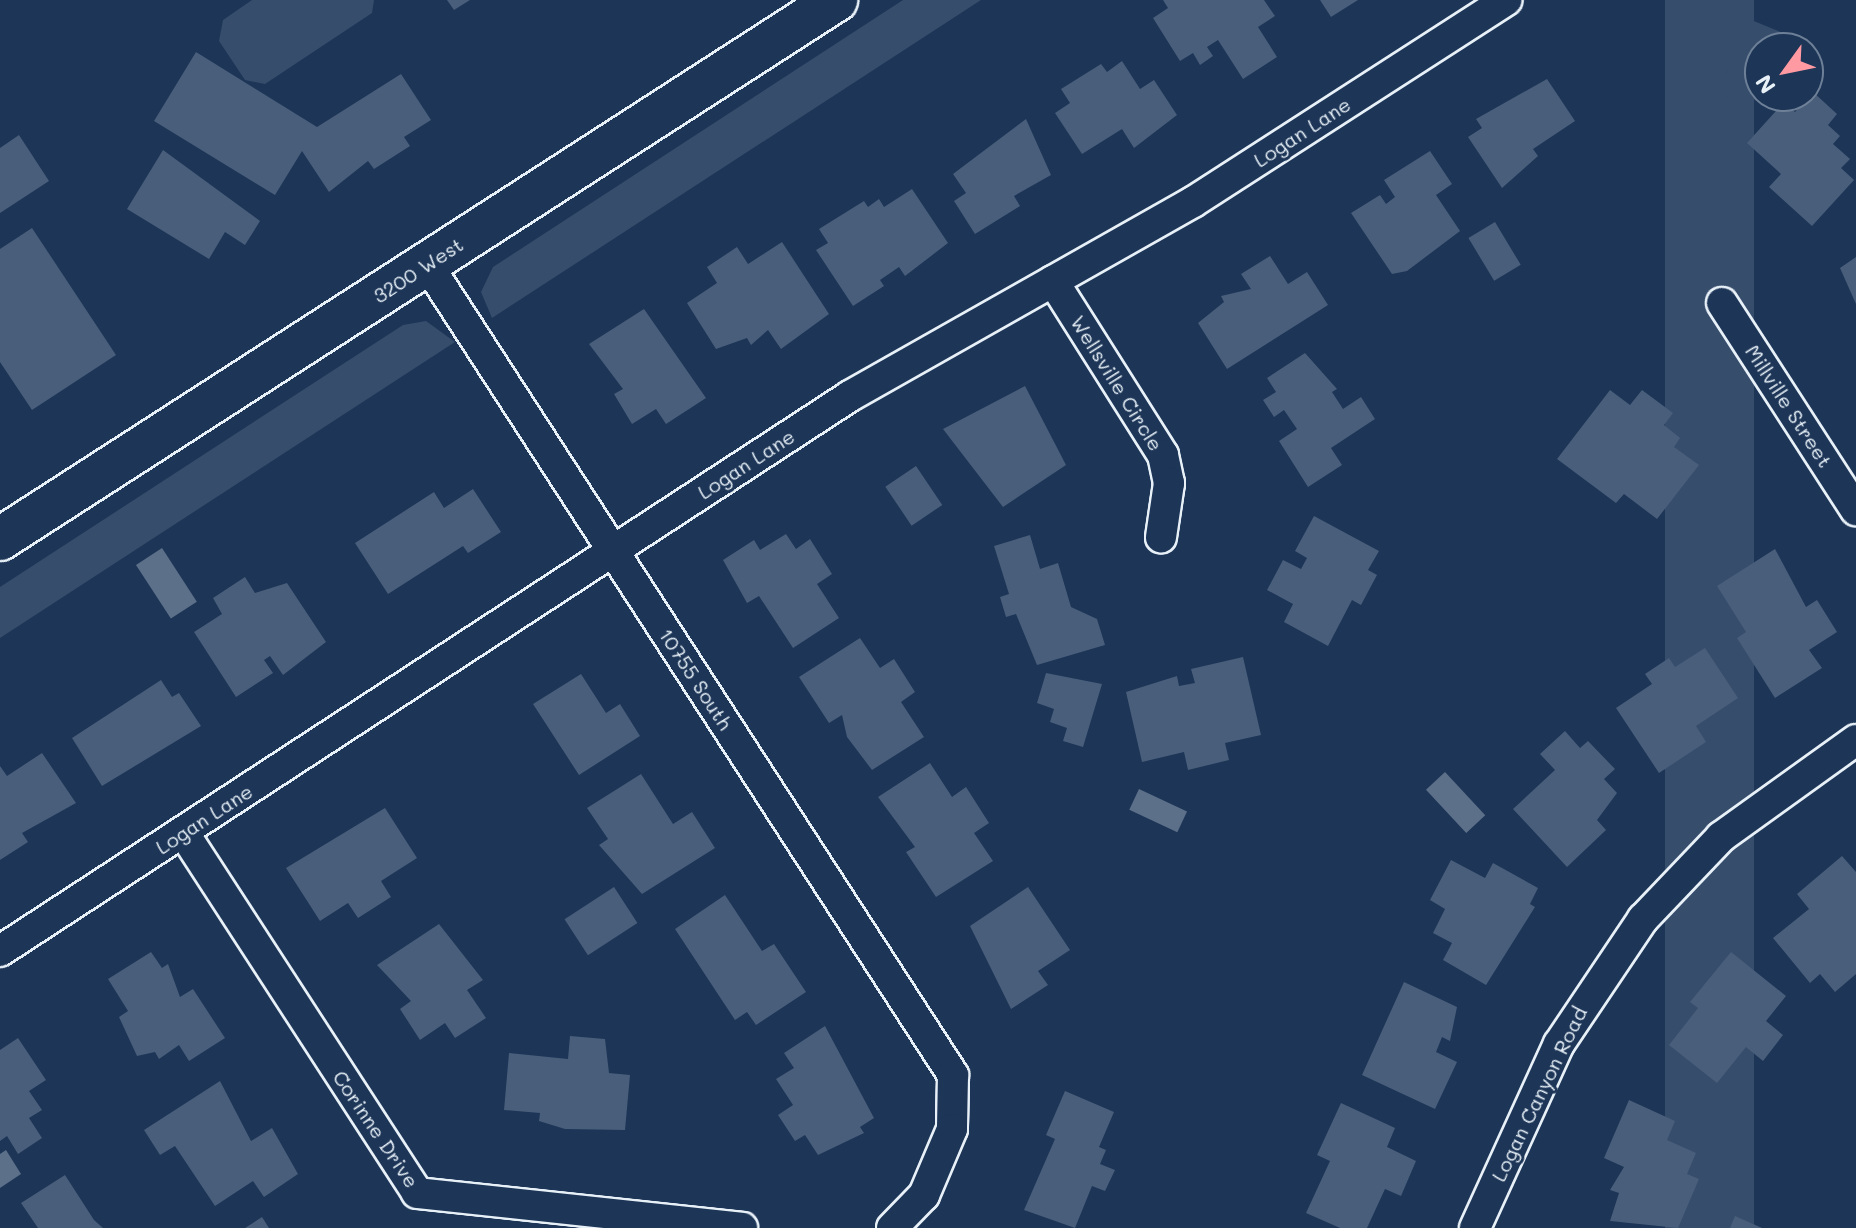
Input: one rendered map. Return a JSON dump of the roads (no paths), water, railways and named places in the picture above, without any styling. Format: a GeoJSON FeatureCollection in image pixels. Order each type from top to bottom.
{"type":"FeatureCollection","features":[{"type":"Feature","properties":{"kind":"street","name":"3200 West"},"geometry":{"type":"LineString","coordinates":[[2,532],[427,264],[836,0]]}},
{"type":"Feature","properties":{"kind":"street","name":"Logan Lane"},"geometry":{"type":"LineString","coordinates":[[0,951],[850,396],[1193,202],[1506,0]]}},
{"type":"Feature","properties":{"kind":"street","name":"10755 South"},"geometry":{"type":"LineString","coordinates":[[427,264],[947,1065],[957,1096],[924,1195],[892,1228]]}},
{"type":"Feature","properties":{"kind":"street","name":"Wellsville Circle"},"geometry":{"type":"LineString","coordinates":[[1053,281],[1163,455],[1169,483],[1161,537]]}},
{"type":"Feature","properties":{"kind":"street","name":"Millville Street"},"geometry":{"type":"LineString","coordinates":[[1722,303],[1856,510]]}},
{"type":"Feature","properties":{"kind":"street","name":"Logan Canyon Road"},"geometry":{"type":"LineString","coordinates":[[1475,1228],[1559,1044],[1643,919],[1721,837],[1856,740]]}},
{"type":"Feature","properties":{"kind":"street","name":"Corinne Drive"},"geometry":{"type":"LineString","coordinates":[[183,832],[417,1193],[742,1228]]}}]}
